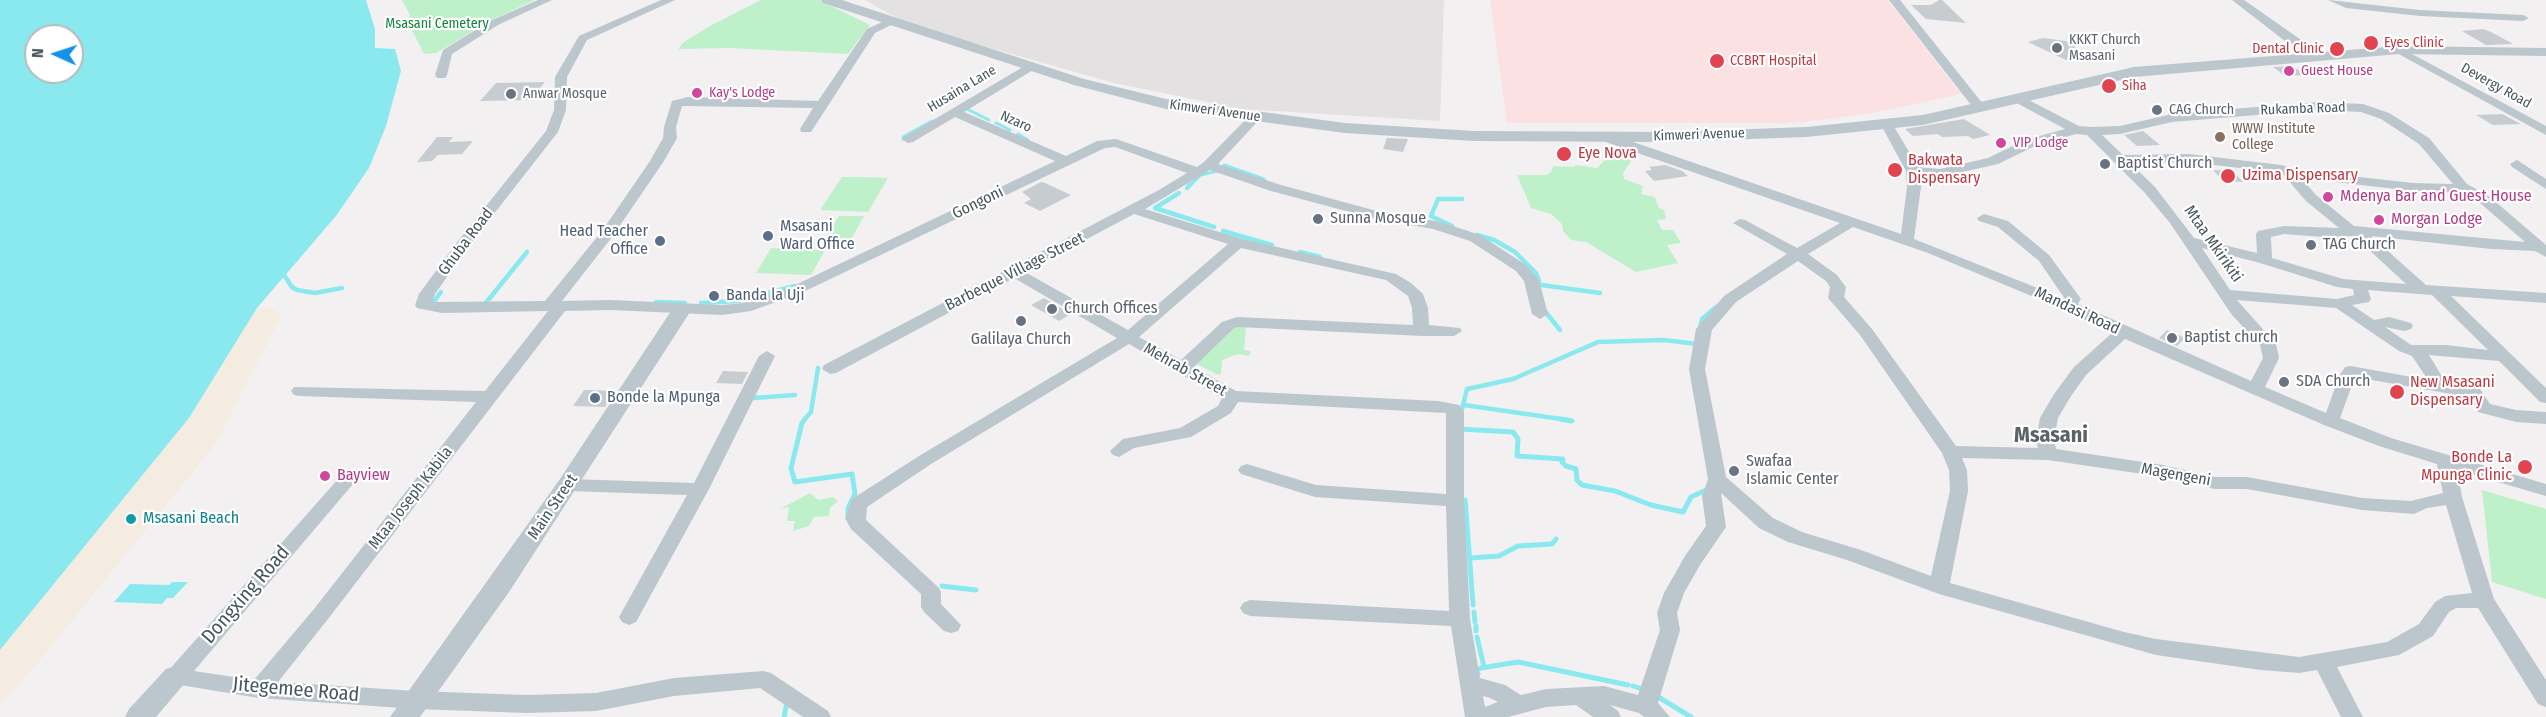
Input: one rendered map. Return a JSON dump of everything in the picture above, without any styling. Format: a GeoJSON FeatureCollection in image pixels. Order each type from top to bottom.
{"type":"FeatureCollection","features":[{"type":"Feature","properties":{"kind":"street"},"geometry":{"type":"LineString","coordinates":[[441,75],[447,52],[494,23],[547,0]]}},
{"type":"Feature","properties":{"kind":"street","name":"Ghuba Road"},"geometry":{"type":"LineString","coordinates":[[670,0],[583,38],[561,77],[560,110],[552,132],[463,244],[423,300],[423,304],[426,307],[442,308],[610,305],[682,309]]}},
{"type":"Feature","properties":{"kind":"street","name":"Kimweri Avenue"},"geometry":{"type":"LineString","coordinates":[[828,0],[1032,67],[1136,97],[1198,110],[1346,128],[1457,135],[1605,137],[1796,132],[1887,125],[2134,72],[2399,50],[2546,52]]}},
{"type":"Feature","properties":{"kind":"street"},"geometry":{"type":"LineString","coordinates":[[1894,0],[1979,107]]}},
{"type":"Feature","properties":{"kind":"street"},"geometry":{"type":"LineString","coordinates":[[2237,0],[2289,39],[2301,44]]}},
{"type":"Feature","properties":{"kind":"street"},"geometry":{"type":"LineString","coordinates":[[2333,0],[2346,5],[2420,13],[2523,18]]}},
{"type":"Feature","properties":{"kind":"street"},"geometry":{"type":"LineString","coordinates":[[806,129],[871,31],[893,20]]}},
{"type":"Feature","properties":{"kind":"street","name":"Devergy Road"},"geometry":{"type":"LineString","coordinates":[[2399,50],[2546,131]]}},
{"type":"Feature","properties":{"kind":"street","name":"Husaina Lane"},"geometry":{"type":"LineString","coordinates":[[909,139],[1032,67]]}},
{"type":"Feature","properties":{"kind":"street"},"geometry":{"type":"LineString","coordinates":[[2017,98],[2084,131]]}},
{"type":"Feature","properties":{"kind":"street","name":"Mtaa Joseph Kabila"},"geometry":{"type":"LineString","coordinates":[[259,689],[321,614],[491,397],[657,161],[670,138],[670,127],[676,104],[688,101],[822,105]]}},
{"type":"Feature","properties":{"kind":"street","name":"Rukamba Road"},"geometry":{"type":"LineString","coordinates":[[1913,171],[1940,173],[1958,171],[1993,161],[2030,143],[2084,131],[2120,130],[2172,118],[2318,106],[2363,108],[2379,113],[2424,141],[2465,189],[2493,206],[2543,250]]}},
{"type":"Feature","properties":{"kind":"street","name":"Nzaro"},"geometry":{"type":"LineString","coordinates":[[955,112],[1065,161]]}},
{"type":"Feature","properties":{"kind":"street"},"geometry":{"type":"LineString","coordinates":[[1204,169],[1255,117]]}},
{"type":"Feature","properties":{"kind":"street"},"geometry":{"type":"LineString","coordinates":[[1887,125],[1913,171],[1914,187],[1907,240]]}},
{"type":"Feature","properties":{"kind":"street","name":"Mtaa Mkirikiti"},"geometry":{"type":"LineString","coordinates":[[2084,131],[2121,159],[2150,190],[2271,351],[2267,370],[2256,389]]}},
{"type":"Feature","properties":{"kind":"street","name":"Mandasi Road"},"geometry":{"type":"LineString","coordinates":[[1605,137],[1754,190],[1907,240],[2069,306],[2123,332],[2330,420],[2446,462],[2546,490]]}},
{"type":"Feature","properties":{"kind":"street","name":"Gongoni"},"geometry":{"type":"LineString","coordinates":[[682,309],[722,310],[765,303],[1094,147],[1111,142],[1372,214],[1436,225],[1474,238],[1500,252],[1521,268],[1531,280],[1540,314]]}},
{"type":"Feature","properties":{"kind":"street"},"geometry":{"type":"LineString","coordinates":[[2121,159],[2189,158],[2397,186],[2465,189]]}},
{"type":"Feature","properties":{"kind":"street"},"geometry":{"type":"LineString","coordinates":[[2517,164],[2546,185]]}},
{"type":"Feature","properties":{"kind":"street","name":"Barbeque Village Street"},"geometry":{"type":"LineString","coordinates":[[830,369],[1135,210],[1204,169]]}},
{"type":"Feature","properties":{"kind":"street"},"geometry":{"type":"LineString","coordinates":[[2288,172],[2311,198],[2430,291],[2546,399]]}},
{"type":"Feature","properties":{"kind":"street"},"geometry":{"type":"LineString","coordinates":[[1135,210],[1238,243],[1391,278],[1415,294],[1420,308],[1422,331]]}},
{"type":"Feature","properties":{"kind":"street"},"geometry":{"type":"LineString","coordinates":[[1984,218],[2002,224],[2044,258],[2073,299],[2069,306]]}},
{"type":"Feature","properties":{"kind":"street"},"geometry":{"type":"LineString","coordinates":[[1482,717],[1519,704],[1546,698],[1578,696],[1604,696],[1653,712],[1670,630],[1667,613],[1674,593],[1692,561],[1716,526],[1711,496],[1717,479],[1697,369],[1704,329],[1730,299],[1853,221]]}},
{"type":"Feature","properties":{"kind":"street"},"geometry":{"type":"LineString","coordinates":[[1740,223],[1798,254],[1832,278],[1838,286],[1836,298],[1866,332],[1951,452],[1958,470],[1959,491],[1939,587]]}},
{"type":"Feature","properties":{"kind":"street"},"geometry":{"type":"LineString","coordinates":[[2265,260],[2262,237],[2266,232],[2284,230],[2323,232],[2353,230],[2543,250]]}},
{"type":"Feature","properties":{"kind":"street"},"geometry":{"type":"LineString","coordinates":[[2190,242],[2265,260],[2334,282],[2546,298]]}},
{"type":"Feature","properties":{"kind":"street"},"geometry":{"type":"LineString","coordinates":[[951,625],[931,607],[931,592],[858,524],[855,518],[860,504],[925,460],[1128,338],[1238,243]]}},
{"type":"Feature","properties":{"kind":"street","name":"Mehrab Street"},"geometry":{"type":"LineString","coordinates":[[1014,272],[1232,396],[1438,406],[1455,412],[1455,500]]}},
{"type":"Feature","properties":{"kind":"street"},"geometry":{"type":"LineString","coordinates":[[2340,304],[2345,301],[2363,299],[2359,285]]}},
{"type":"Feature","properties":{"kind":"street"},"geometry":{"type":"LineString","coordinates":[[2226,294],[2340,304],[2405,348],[2419,353]]}},
{"type":"Feature","properties":{"kind":"street","name":"Main Street"},"geometry":{"type":"LineString","coordinates":[[410,708],[500,585],[682,309]]}},
{"type":"Feature","properties":{"kind":"street"},"geometry":{"type":"LineString","coordinates":[[2369,325],[2390,322],[2405,326]]}},
{"type":"Feature","properties":{"kind":"street"},"geometry":{"type":"LineString","coordinates":[[1182,369],[1232,323],[1454,331]]}},
{"type":"Feature","properties":{"kind":"street"},"geometry":{"type":"LineString","coordinates":[[2048,454],[2045,440],[2049,418],[2063,394],[2080,371],[2123,332]]}},
{"type":"Feature","properties":{"kind":"street"},"geometry":{"type":"LineString","coordinates":[[2330,420],[2351,370],[2440,388],[2430,367],[2416,350],[2503,357]]}},
{"type":"Feature","properties":{"kind":"street"},"geometry":{"type":"LineString","coordinates":[[629,617],[700,489],[767,356]]}},
{"type":"Feature","properties":{"kind":"street"},"geometry":{"type":"LineString","coordinates":[[2447,388],[2474,393],[2484,408],[2489,410],[2516,416],[2546,418]]}},
{"type":"Feature","properties":{"kind":"street"},"geometry":{"type":"LineString","coordinates":[[300,391],[491,397]]}},
{"type":"Feature","properties":{"kind":"street"},"geometry":{"type":"LineString","coordinates":[[1119,451],[1129,443],[1185,433],[1225,410],[1232,396]]}},
{"type":"Feature","properties":{"kind":"street","name":"Magengeni"},"geometry":{"type":"LineString","coordinates":[[1951,452],[2048,454],[2163,471],[2215,483],[2247,483],[2362,504],[2414,508],[2422,503],[2453,497]]}},
{"type":"Feature","properties":{"kind":"street"},"geometry":{"type":"LineString","coordinates":[[2446,462],[2453,497],[2484,600],[2546,698]]}},
{"type":"Feature","properties":{"kind":"street"},"geometry":{"type":"LineString","coordinates":[[1246,470],[1315,491],[1455,500],[1460,619],[1476,717]]}},
{"type":"Feature","properties":{"kind":"street","name":"Dongxing Road"},"geometry":{"type":"LineString","coordinates":[[139,717],[353,472]]}},
{"type":"Feature","properties":{"kind":"street"},"geometry":{"type":"LineString","coordinates":[[1717,479],[1766,523],[1795,537],[1854,555],[1939,587],[2031,615],[2156,647],[2299,665],[2392,649],[2426,630],[2442,607],[2452,601],[2484,600]]}},
{"type":"Feature","properties":{"kind":"street"},"geometry":{"type":"LineString","coordinates":[[568,485],[700,489]]}},
{"type":"Feature","properties":{"kind":"street"},"geometry":{"type":"LineString","coordinates":[[1250,608],[1460,619]]}},
{"type":"Feature","properties":{"kind":"street"},"geometry":{"type":"LineString","coordinates":[[2323,660],[2352,717]]}},
{"type":"Feature","properties":{"kind":"street","name":"Jitegemee Road"},"geometry":{"type":"LineString","coordinates":[[176,677],[410,708],[527,704],[592,709],[674,687],[763,679],[798,711],[820,717]]}},
{"type":"Feature","properties":{"kind":"street"},"geometry":{"type":"LineString","coordinates":[[1470,683],[1497,691],[1519,704]]}},
{"type":"Feature","properties":{"kind":"street"},"geometry":{"type":"LineString","coordinates":[[1578,696],[1610,717]]}},
{"type":"Feature","properties":{"kind":"shaded area"},"geometry":{"type":"Polygon","coordinates":[[[865,0],[1444,0],[1440,121],[1242,109],[1114,83],[909,25],[865,0]]]}},
{"type":"Feature","properties":{"kind":"shaded area","name":"CCBRT Hospital"},"geometry":{"type":"Polygon","coordinates":[[[1490,0],[1888,0],[1961,94],[1872,113],[1796,123],[1507,123],[1490,0]]]}},
{"type":"Feature","properties":{"kind":"green space","name":"Msasani Cemetery"},"geometry":{"type":"Polygon","coordinates":[[[402,0],[535,0],[491,20],[436,53],[424,54],[408,22],[410,15],[402,0]]]}},
{"type":"Feature","properties":{"kind":"green space"},"geometry":{"type":"Polygon","coordinates":[[[761,0],[819,0],[870,25],[848,54],[729,48],[678,49],[684,42],[710,26],[761,0]]]}},
{"type":"Feature","properties":{"kind":"green space"},"geometry":{"type":"Polygon","coordinates":[[[1614,150],[1635,155],[1623,173],[1624,179],[1643,186],[1641,194],[1655,197],[1659,208],[1664,210],[1666,219],[1657,220],[1662,230],[1673,230],[1681,243],[1667,245],[1678,263],[1636,272],[1586,242],[1571,240],[1563,231],[1562,224],[1551,214],[1531,208],[1517,175],[1547,175],[1553,166],[1574,167],[1575,165],[1597,168],[1614,150]]]}},
{"type":"Feature","properties":{"kind":"green space"},"geometry":{"type":"Polygon","coordinates":[[[842,177],[888,178],[868,212],[820,210],[842,177]]]}},
{"type":"Feature","properties":{"kind":"green space"},"geometry":{"type":"Polygon","coordinates":[[[839,216],[864,216],[846,248],[820,247],[839,216]]]}},
{"type":"Feature","properties":{"kind":"green space"},"geometry":{"type":"Polygon","coordinates":[[[771,248],[825,250],[811,275],[756,273],[771,248]]]}},
{"type":"Feature","properties":{"kind":"green space"},"geometry":{"type":"Polygon","coordinates":[[[1235,326],[1246,327],[1244,350],[1251,351],[1249,356],[1238,354],[1222,360],[1221,374],[1218,375],[1197,364],[1235,326]]]}},
{"type":"Feature","properties":{"kind":"green space"},"geometry":{"type":"Polygon","coordinates":[[[2482,490],[2546,509],[2546,599],[2492,582],[2482,490]]]}},
{"type":"Feature","properties":{"kind":"green space"},"geometry":{"type":"Polygon","coordinates":[[[810,493],[818,500],[833,497],[838,501],[830,508],[829,516],[814,517],[809,526],[793,531],[795,521],[787,521],[789,507],[780,509],[810,493]]]}},
{"type":"Feature","properties":{"kind":"sand","name":"Msasani Beach"},"geometry":{"type":"Polygon","coordinates":[[[257,308],[272,309],[282,314],[217,442],[35,666],[0,705],[0,650],[189,418],[257,308]]]}},
{"type":"Feature","properties":{"kind":"water"},"geometry":{"type":"Polygon","coordinates":[[[0,0],[366,0],[375,29],[375,48],[395,49],[401,71],[386,126],[369,168],[336,216],[257,308],[189,418],[0,650],[0,0]]]}},
{"type":"Feature","properties":{"kind":"water"},"geometry":{"type":"Polygon","coordinates":[[[172,582],[188,582],[173,598],[167,598],[162,604],[114,602],[130,584],[169,585],[172,582]]]}},
{"type":"Feature","properties":{"kind":"building"},"geometry":{"type":"Polygon","coordinates":[[[1942,0],[1966,23],[1926,19],[1911,5],[1931,5],[1942,0]]]}},
{"type":"Feature","properties":{"kind":"building"},"geometry":{"type":"Polygon","coordinates":[[[2483,29],[2513,44],[2486,45],[2462,31],[2483,29]]]}},
{"type":"Feature","properties":{"kind":"building","name":"KKKT Church Msasani"},"geometry":{"type":"Polygon","coordinates":[[[2043,38],[2066,41],[2076,47],[2073,49],[2087,58],[2066,60],[2028,42],[2043,38]]]}},
{"type":"Feature","properties":{"kind":"building","name":"Guest House"},"geometry":{"type":"Polygon","coordinates":[[[2292,66],[2306,75],[2285,76],[2273,67],[2292,66]]]}},
{"type":"Feature","properties":{"kind":"building","name":"Anwar Mosque"},"geometry":{"type":"Polygon","coordinates":[[[545,82],[530,100],[480,101],[496,83],[545,82]]]}},
{"type":"Feature","properties":{"kind":"building"},"geometry":{"type":"Polygon","coordinates":[[[2502,114],[2521,124],[2493,125],[2476,115],[2502,114]]]}},
{"type":"Feature","properties":{"kind":"building"},"geometry":{"type":"Polygon","coordinates":[[[1964,119],[1990,135],[1973,139],[1968,136],[1942,137],[1938,134],[1913,136],[1905,129],[1964,119]]]}},
{"type":"Feature","properties":{"kind":"building"},"geometry":{"type":"Polygon","coordinates":[[[2143,131],[2160,145],[2137,146],[2124,135],[2143,131]]]}},
{"type":"Feature","properties":{"kind":"building"},"geometry":{"type":"Polygon","coordinates":[[[437,137],[453,137],[449,142],[473,141],[462,154],[438,155],[432,161],[417,162],[437,137]]]}},
{"type":"Feature","properties":{"kind":"building"},"geometry":{"type":"Polygon","coordinates":[[[1387,138],[1408,139],[1403,152],[1383,149],[1387,138]]]}},
{"type":"Feature","properties":{"kind":"building"},"geometry":{"type":"Polygon","coordinates":[[[1665,165],[1682,171],[1688,176],[1654,181],[1645,171],[1652,170],[1649,167],[1665,165]]]}},
{"type":"Feature","properties":{"kind":"building","name":"Uzima Dispensary"},"geometry":{"type":"Polygon","coordinates":[[[2213,170],[2233,171],[2243,182],[2223,181],[2213,170]]]}},
{"type":"Feature","properties":{"kind":"building"},"geometry":{"type":"Polygon","coordinates":[[[1041,182],[1071,195],[1040,211],[1024,203],[1031,199],[1022,192],[1041,182]]]}},
{"type":"Feature","properties":{"kind":"building","name":"Church Offices"},"geometry":{"type":"Polygon","coordinates":[[[1044,298],[1071,314],[1059,321],[1031,305],[1044,298]]]}},
{"type":"Feature","properties":{"kind":"building","name":"Baptist church"},"geometry":{"type":"Polygon","coordinates":[[[2167,330],[2185,338],[2177,346],[2159,338],[2167,330]]]}},
{"type":"Feature","properties":{"kind":"building"},"geometry":{"type":"Polygon","coordinates":[[[723,371],[748,372],[742,384],[716,383],[723,371]]]}},
{"type":"Feature","properties":{"kind":"building","name":"Bonde la Mpunga"},"geometry":{"type":"Polygon","coordinates":[[[584,390],[615,391],[605,407],[573,406],[584,390]]]}},
{"type":"Feature","properties":{"kind":"waterway"},"geometry":{"type":"LineString","coordinates":[[967,109],[989,120]]}},
{"type":"Feature","properties":{"kind":"waterway"},"geometry":{"type":"LineString","coordinates":[[903,137],[932,121]]}},
{"type":"Feature","properties":{"kind":"waterway"},"geometry":{"type":"LineString","coordinates":[[996,123],[1010,130]]}},
{"type":"Feature","properties":{"kind":"waterway"},"geometry":{"type":"LineString","coordinates":[[1018,134],[1028,140]]}},
{"type":"Feature","properties":{"kind":"waterway"},"geometry":{"type":"LineString","coordinates":[[1224,165],[1264,179]]}},
{"type":"Feature","properties":{"kind":"waterway"},"geometry":{"type":"LineString","coordinates":[[1189,186],[1201,175],[1217,171]]}},
{"type":"Feature","properties":{"kind":"waterway"},"geometry":{"type":"LineString","coordinates":[[1179,193],[1155,208],[1214,227]]}},
{"type":"Feature","properties":{"kind":"waterway"},"geometry":{"type":"LineString","coordinates":[[1452,226],[1431,216],[1438,199],[1462,199]]}},
{"type":"Feature","properties":{"kind":"waterway"},"geometry":{"type":"LineString","coordinates":[[1223,231],[1272,245]]}},
{"type":"Feature","properties":{"kind":"waterway"},"geometry":{"type":"LineString","coordinates":[[1477,235],[1494,240],[1515,252],[1536,273],[1539,281],[1535,281]]}},
{"type":"Feature","properties":{"kind":"waterway"},"geometry":{"type":"LineString","coordinates":[[485,304],[527,252]]}},
{"type":"Feature","properties":{"kind":"waterway"},"geometry":{"type":"LineString","coordinates":[[1300,252],[1320,257]]}},
{"type":"Feature","properties":{"kind":"waterway"},"geometry":{"type":"LineString","coordinates":[[284,275],[292,287],[297,290],[315,293],[342,288]]}},
{"type":"Feature","properties":{"kind":"waterway"},"geometry":{"type":"LineString","coordinates":[[1534,284],[1600,293]]}},
{"type":"Feature","properties":{"kind":"waterway"},"geometry":{"type":"LineString","coordinates":[[701,303],[738,301],[795,286]]}},
{"type":"Feature","properties":{"kind":"waterway"},"geometry":{"type":"LineString","coordinates":[[432,304],[441,292]]}},
{"type":"Feature","properties":{"kind":"waterway"},"geometry":{"type":"LineString","coordinates":[[656,302],[685,303]]}},
{"type":"Feature","properties":{"kind":"waterway"},"geometry":{"type":"LineString","coordinates":[[1700,328],[1702,319],[1716,307]]}},
{"type":"Feature","properties":{"kind":"waterway"},"geometry":{"type":"LineString","coordinates":[[1544,310],[1560,330]]}},
{"type":"Feature","properties":{"kind":"waterway"},"geometry":{"type":"LineString","coordinates":[[1461,413],[1467,389],[1513,379],[1598,342],[1664,340],[1697,344]]}},
{"type":"Feature","properties":{"kind":"waterway"},"geometry":{"type":"LineString","coordinates":[[804,420],[811,412],[818,368]]}},
{"type":"Feature","properties":{"kind":"waterway"},"geometry":{"type":"LineString","coordinates":[[754,398],[795,395]]}},
{"type":"Feature","properties":{"kind":"waterway"},"geometry":{"type":"LineString","coordinates":[[1464,405],[1568,420]]}},
{"type":"Feature","properties":{"kind":"waterway"},"geometry":{"type":"LineString","coordinates":[[805,419],[791,468],[795,482],[852,474],[855,494],[848,508],[848,515]]}},
{"type":"Feature","properties":{"kind":"waterway"},"geometry":{"type":"LineString","coordinates":[[1560,419],[1572,421]]}},
{"type":"Feature","properties":{"kind":"waterway"},"geometry":{"type":"LineString","coordinates":[[1459,429],[1513,432],[1518,439],[1517,456],[1563,459],[1562,462],[1566,466],[1576,469],[1577,480],[1582,485],[1615,491],[1651,505],[1683,512],[1691,497],[1704,491]]}},
{"type":"Feature","properties":{"kind":"waterway"},"geometry":{"type":"LineString","coordinates":[[1465,500],[1466,509]]}},
{"type":"Feature","properties":{"kind":"waterway"},"geometry":{"type":"LineString","coordinates":[[1466,511],[1473,605]]}},
{"type":"Feature","properties":{"kind":"waterway"},"geometry":{"type":"LineString","coordinates":[[1470,558],[1499,556],[1518,546],[1552,544],[1556,539]]}},
{"type":"Feature","properties":{"kind":"waterway"},"geometry":{"type":"LineString","coordinates":[[942,586],[976,590]]}},
{"type":"Feature","properties":{"kind":"waterway"},"geometry":{"type":"LineString","coordinates":[[1474,612],[1475,622]]}},
{"type":"Feature","properties":{"kind":"waterway"},"geometry":{"type":"LineString","coordinates":[[1476,626],[1476,631]]}},
{"type":"Feature","properties":{"kind":"waterway"},"geometry":{"type":"LineString","coordinates":[[1477,637],[1484,667]]}},
{"type":"Feature","properties":{"kind":"waterway"},"geometry":{"type":"LineString","coordinates":[[1478,674],[1476,670],[1481,668],[1518,662],[1628,685]]}},
{"type":"Feature","properties":{"kind":"waterway"},"geometry":{"type":"LineString","coordinates":[[1633,686],[1645,690]]}},
{"type":"Feature","properties":{"kind":"waterway"},"geometry":{"type":"LineString","coordinates":[[1655,695],[1691,717]]}},
{"type":"Feature","properties":{"kind":"waterway"},"geometry":{"type":"LineString","coordinates":[[784,717],[787,702]]}},
{"type":"Feature","properties":{"kind":"place","name":"Eyes Clinic"},"geometry":{"type":"Point","coordinates":[2371,43]}},
{"type":"Feature","properties":{"kind":"place","name":"KKKT Church Msasani"},"geometry":{"type":"Point","coordinates":[2057,48]}},
{"type":"Feature","properties":{"kind":"place","name":"Dental Clinic"},"geometry":{"type":"Point","coordinates":[2337,49]}},
{"type":"Feature","properties":{"kind":"place","name":"CCBRT Hospital"},"geometry":{"type":"Point","coordinates":[1717,61]}},
{"type":"Feature","properties":{"kind":"place","name":"Guest House"},"geometry":{"type":"Point","coordinates":[2289,71]}},
{"type":"Feature","properties":{"kind":"place","name":"Siha"},"geometry":{"type":"Point","coordinates":[2109,86]}},
{"type":"Feature","properties":{"kind":"place","name":"Kay's Lodge"},"geometry":{"type":"Point","coordinates":[697,93]}},
{"type":"Feature","properties":{"kind":"place","name":"Anwar Mosque"},"geometry":{"type":"Point","coordinates":[511,94]}},
{"type":"Feature","properties":{"kind":"place","name":"CAG Church"},"geometry":{"type":"Point","coordinates":[2157,110]}},
{"type":"Feature","properties":{"kind":"place","name":"WWW Institute College"},"geometry":{"type":"Point","coordinates":[2220,137]}},
{"type":"Feature","properties":{"kind":"place","name":"VIP Lodge"},"geometry":{"type":"Point","coordinates":[2001,143]}},
{"type":"Feature","properties":{"kind":"place","name":"Eye Nova"},"geometry":{"type":"Point","coordinates":[1564,154]}},
{"type":"Feature","properties":{"kind":"place","name":"Baptist Church"},"geometry":{"type":"Point","coordinates":[2105,164]}},
{"type":"Feature","properties":{"kind":"place","name":"Bakwata Dispensary"},"geometry":{"type":"Point","coordinates":[1895,170]}},
{"type":"Feature","properties":{"kind":"place","name":"Uzima Dispensary"},"geometry":{"type":"Point","coordinates":[2228,176]}},
{"type":"Feature","properties":{"kind":"place","name":"Mdenya Bar and Guest House"},"geometry":{"type":"Point","coordinates":[2328,197]}},
{"type":"Feature","properties":{"kind":"place","name":"Sunna Mosque"},"geometry":{"type":"Point","coordinates":[1318,219]}},
{"type":"Feature","properties":{"kind":"place","name":"Morgan Lodge"},"geometry":{"type":"Point","coordinates":[2379,220]}},
{"type":"Feature","properties":{"kind":"place","name":"Msasani Ward Office"},"geometry":{"type":"Point","coordinates":[768,236]}},
{"type":"Feature","properties":{"kind":"place","name":"Head Teacher Office"},"geometry":{"type":"Point","coordinates":[660,241]}},
{"type":"Feature","properties":{"kind":"place","name":"TAG Church"},"geometry":{"type":"Point","coordinates":[2311,245]}},
{"type":"Feature","properties":{"kind":"place","name":"Banda la Uji"},"geometry":{"type":"Point","coordinates":[714,296]}},
{"type":"Feature","properties":{"kind":"place","name":"Church Offices"},"geometry":{"type":"Point","coordinates":[1052,309]}},
{"type":"Feature","properties":{"kind":"place","name":"Galilaya Church"},"geometry":{"type":"Point","coordinates":[1021,321]}},
{"type":"Feature","properties":{"kind":"place","name":"Baptist church"},"geometry":{"type":"Point","coordinates":[2172,338]}},
{"type":"Feature","properties":{"kind":"place","name":"SDA Church"},"geometry":{"type":"Point","coordinates":[2284,382]}},
{"type":"Feature","properties":{"kind":"place","name":"New Msasani Dispensary"},"geometry":{"type":"Point","coordinates":[2397,392]}},
{"type":"Feature","properties":{"kind":"place","name":"Bonde la Mpunga"},"geometry":{"type":"Point","coordinates":[595,398]}},
{"type":"Feature","properties":{"kind":"place","name":"Bonde La Mpunga Clinic"},"geometry":{"type":"Point","coordinates":[2525,467]}},
{"type":"Feature","properties":{"kind":"place","name":"Swafaa Islamic Center"},"geometry":{"type":"Point","coordinates":[1734,471]}},
{"type":"Feature","properties":{"kind":"place","name":"Bayview"},"geometry":{"type":"Point","coordinates":[325,476]}},
{"type":"Feature","properties":{"kind":"place","name":"Msasani Beach"},"geometry":{"type":"Point","coordinates":[131,519]}},
{"type":"Feature","properties":{"kind":"district","name":"Msasani"},"geometry":{"type":"Point","coordinates":[2051,436]}}]}
